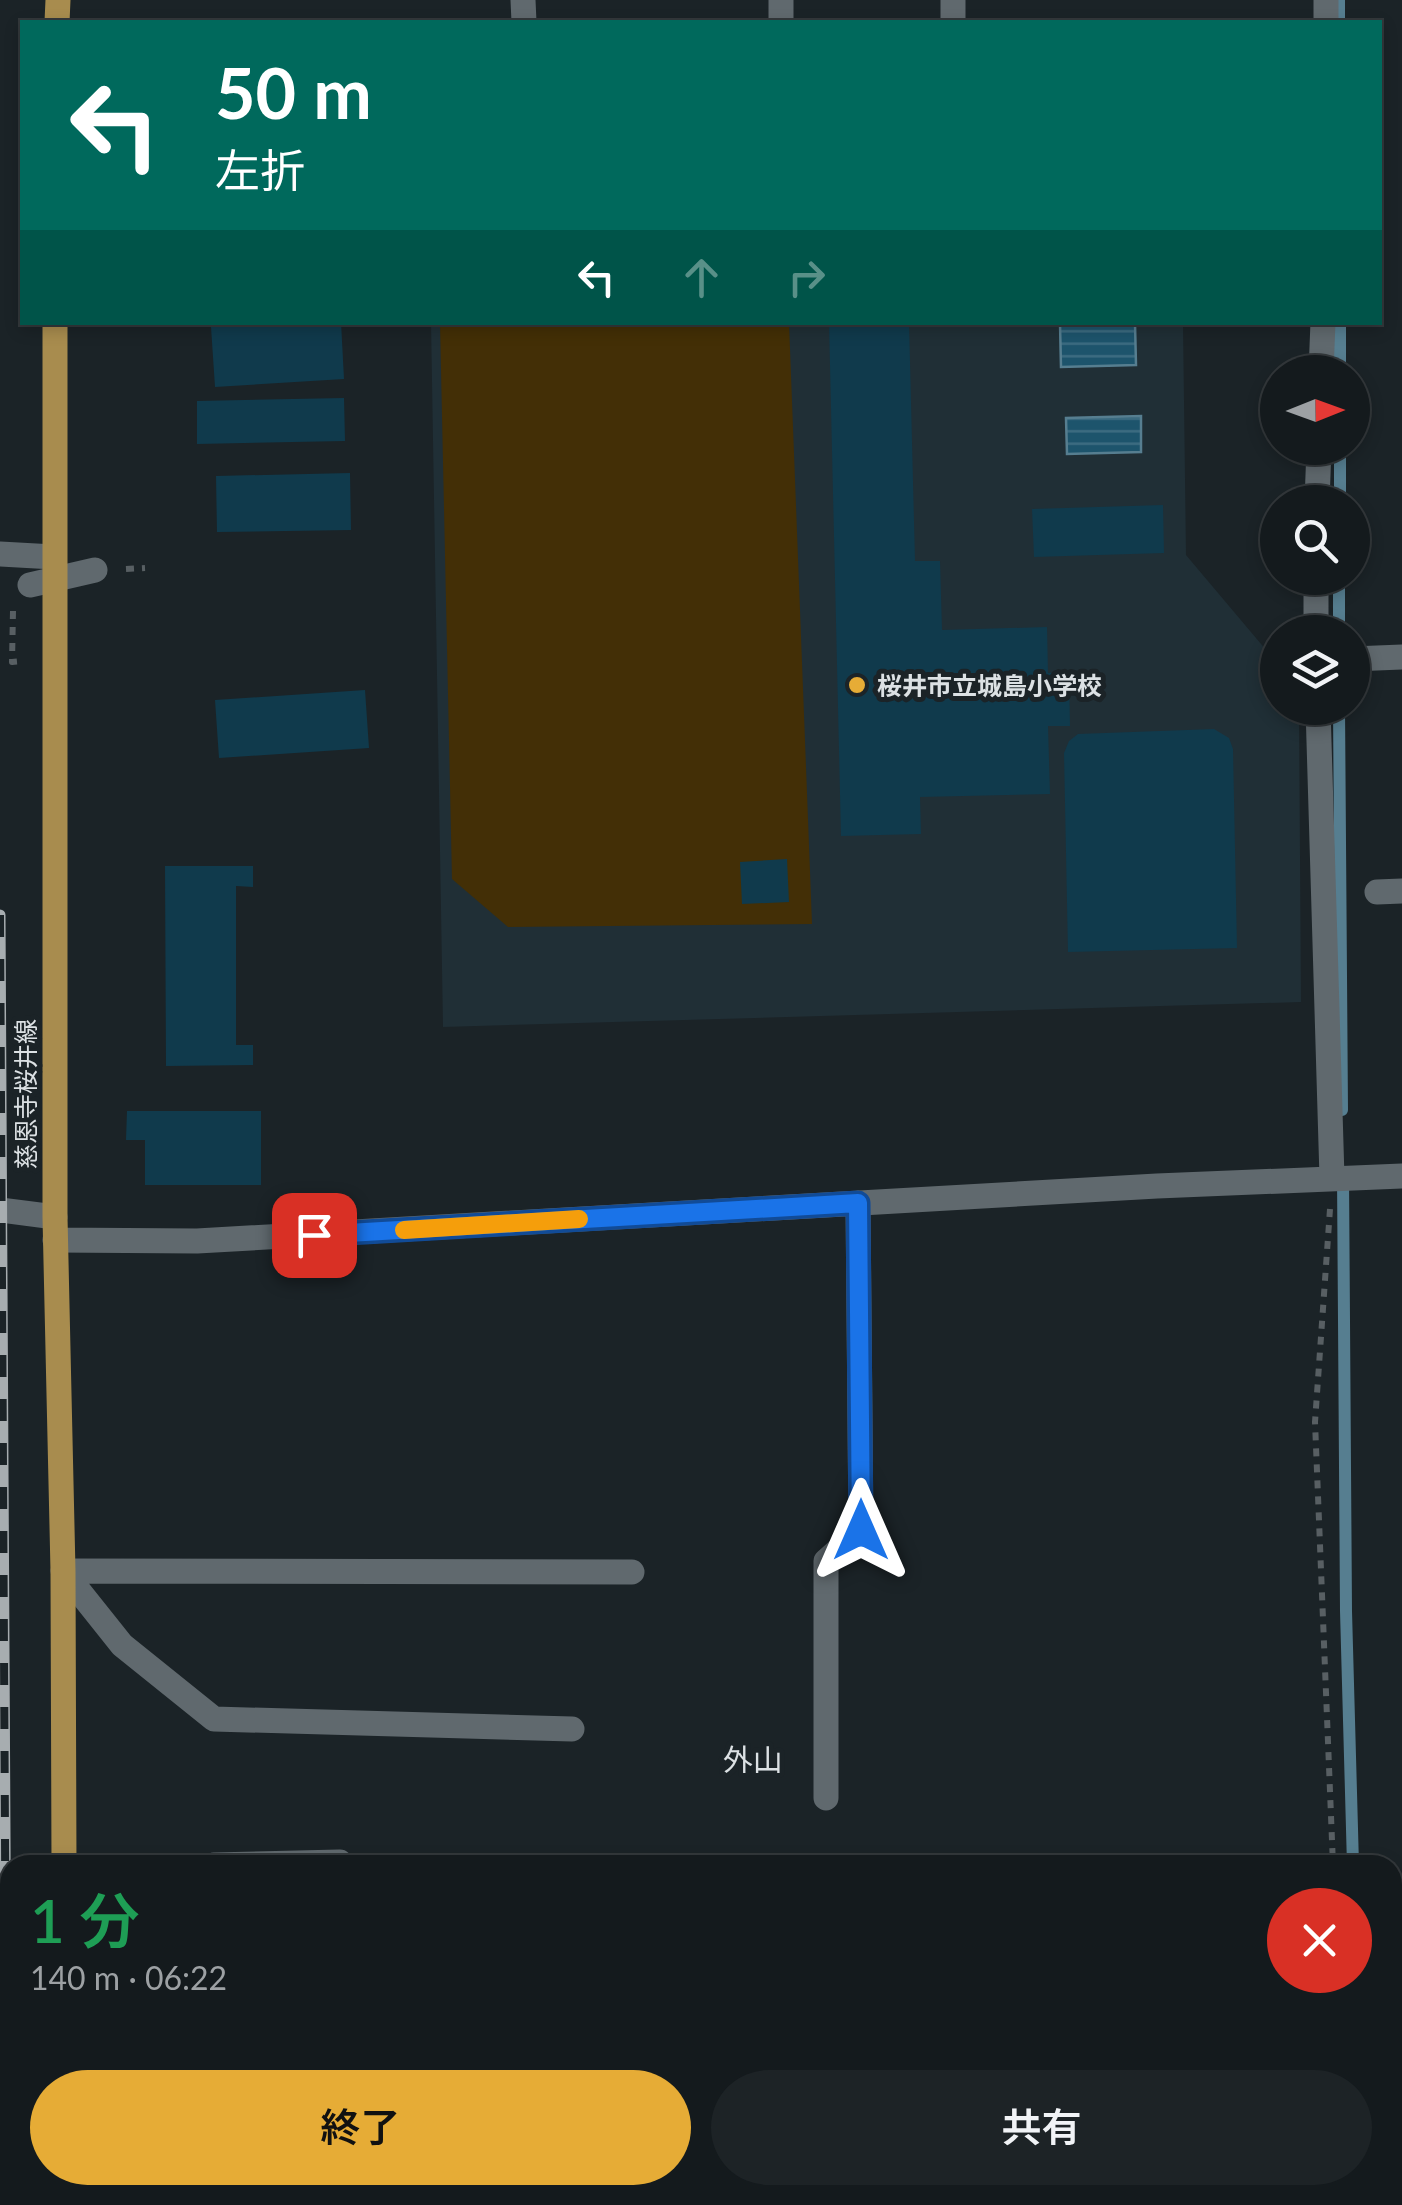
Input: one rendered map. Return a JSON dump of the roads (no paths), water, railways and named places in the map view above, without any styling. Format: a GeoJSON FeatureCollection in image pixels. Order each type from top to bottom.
{"type":"FeatureCollection","features":[{"type":"Feature","properties":{"kind":"main road","name":"慈恩寺桜井線"},"geometry":{"type":"LineString","coordinates":[[55,325],[55,1228],[63,1571],[64,1855]]}},
{"type":"Feature","properties":{"kind":"street"},"geometry":{"type":"LineString","coordinates":[[1322,355],[1323,325]]}},
{"type":"Feature","properties":{"kind":"street"},"geometry":{"type":"LineString","coordinates":[[0,554],[54,557]]}},
{"type":"Feature","properties":{"kind":"street"},"geometry":{"type":"LineString","coordinates":[[30,585],[94,570]]}},
{"type":"Feature","properties":{"kind":"street"},"geometry":{"type":"LineString","coordinates":[[1370,658],[1402,657]]}},
{"type":"Feature","properties":{"kind":"street"},"geometry":{"type":"LineString","coordinates":[[1319,725],[1336,1178]]}},
{"type":"Feature","properties":{"kind":"street"},"geometry":{"type":"LineString","coordinates":[[0,1210],[55,1228],[197,1242],[1402,1176]]}},
{"type":"Feature","properties":{"kind":"street"},"geometry":{"type":"LineString","coordinates":[[826,1798],[826,1561],[861,1530],[858,1203]]}},
{"type":"Feature","properties":{"kind":"street"},"geometry":{"type":"LineString","coordinates":[[63,1571],[632,1572]]}},
{"type":"Feature","properties":{"kind":"street"},"geometry":{"type":"LineString","coordinates":[[63,1571],[122,1645],[214,1719],[572,1729]]}},
{"type":"Feature","properties":{"kind":"water"},"geometry":{"type":"Polygon","coordinates":[[[1060,325],[1135,325],[1136,365],[1061,367],[1060,325]]]}},
{"type":"Feature","properties":{"kind":"water"},"geometry":{"type":"Polygon","coordinates":[[[1141,416],[1141,452],[1067,454],[1066,418],[1141,416]]]}},
{"type":"Feature","properties":{"kind":"waterway"},"geometry":{"type":"LineString","coordinates":[[1339,0],[1339,20]]}},
{"type":"Feature","properties":{"kind":"waterway"},"geometry":{"type":"LineString","coordinates":[[1340,325],[1340,355]]}},
{"type":"Feature","properties":{"kind":"waterway"},"geometry":{"type":"LineString","coordinates":[[1340,465],[1340,485]]}},
{"type":"Feature","properties":{"kind":"waterway"},"geometry":{"type":"LineString","coordinates":[[1339,595],[1339,615]]}},
{"type":"Feature","properties":{"kind":"waterway"},"geometry":{"type":"LineString","coordinates":[[1339,725],[1342,1110]]}},
{"type":"Feature","properties":{"kind":"waterway"},"geometry":{"type":"LineString","coordinates":[[1343,1175],[1346,1611],[1353,1855]]}},
{"type":"Feature","properties":{"kind":"railway"},"geometry":{"type":"LineString","coordinates":[[0,915],[5,1855]]}},
{"type":"Feature","properties":{"kind":"place","name":"桜井市立城島小学校"},"geometry":{"type":"Point","coordinates":[857,685]}},
{"type":"Feature","properties":{"kind":"district","name":"外山"},"geometry":{"type":"Point","coordinates":[753,1759]}}]}
